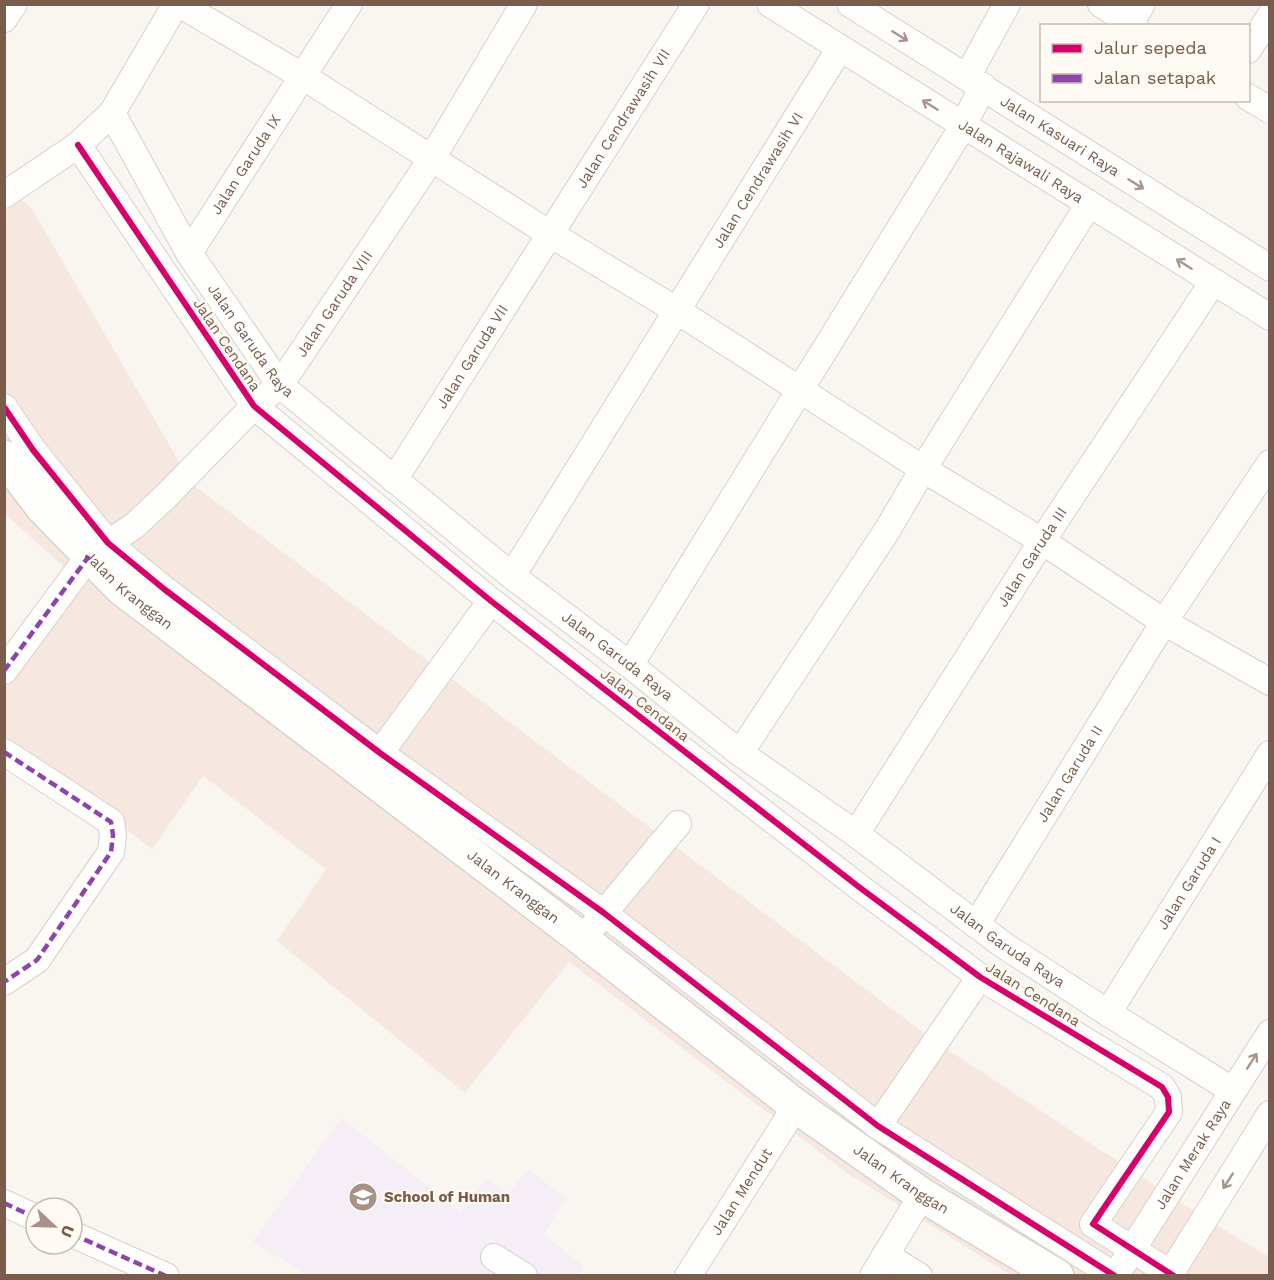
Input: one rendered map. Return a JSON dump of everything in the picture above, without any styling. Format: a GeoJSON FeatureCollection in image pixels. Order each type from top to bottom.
{"type":"FeatureCollection","features":[{"type":"Feature","properties":{"kind":"main road","name":"Jalan Kranggan"},"geometry":{"type":"LineString","coordinates":[[6,462],[43,508],[99,550],[121,588],[582,939],[796,1106],[922,1195],[1057,1275]]}},
{"type":"Feature","properties":{"kind":"street"},"geometry":{"type":"LineString","coordinates":[[4,19],[14,4]]}},
{"type":"Feature","properties":{"kind":"street"},"geometry":{"type":"LineString","coordinates":[[4,195],[78,145],[111,113],[177,4],[304,77],[550,234],[800,388],[923,469],[1042,541],[1164,622],[1269,682]]}},
{"type":"Feature","properties":{"kind":"street","name":"Jalan Garuda IX"},"geometry":{"type":"LineString","coordinates":[[189,253],[349,4]]}},
{"type":"Feature","properties":{"kind":"street","name":"Jalan Garuda VIII"},"geometry":{"type":"LineString","coordinates":[[99,550],[134,526],[254,406],[280,385],[432,158],[524,4]]}},
{"type":"Feature","properties":{"kind":"street","name":"Jalan Cendrawasih VII"},"geometry":{"type":"LineString","coordinates":[[550,234],[696,4]]}},
{"type":"Feature","properties":{"kind":"street","name":"Jalan Rajawali Raya"},"geometry":{"type":"LineString","coordinates":[[770,4],[1269,317]]}},
{"type":"Feature","properties":{"kind":"street","name":"Jalan Kasuari Raya"},"geometry":{"type":"LineString","coordinates":[[850,4],[1269,268]]}},
{"type":"Feature","properties":{"kind":"street"},"geometry":{"type":"LineString","coordinates":[[630,665],[963,126],[975,82],[1007,4]]}},
{"type":"Feature","properties":{"kind":"street"},"geometry":{"type":"LineString","coordinates":[[1101,4],[1136,18]]}},
{"type":"Feature","properties":{"kind":"street"},"geometry":{"type":"LineString","coordinates":[[1250,47],[1269,16]]}},
{"type":"Feature","properties":{"kind":"street","name":"Jalan Cendrawasih VI"},"geometry":{"type":"LineString","coordinates":[[512,576],[840,48]]}},
{"type":"Feature","properties":{"kind":"street"},"geometry":{"type":"LineString","coordinates":[[1250,98],[1269,110]]}},
{"type":"Feature","properties":{"kind":"street","name":"Jalan Garuda Raya"},"geometry":{"type":"LineString","coordinates":[[111,113],[189,253],[280,385],[512,576],[630,665],[740,753],[856,834],[976,925],[1108,1013],[1232,1090]]}},
{"type":"Feature","properties":{"kind":"street","name":"Jalan Cendana"},"geometry":{"type":"LineString","coordinates":[[78,145],[254,406],[491,601],[859,887],[980,976],[1162,1087],[1166,1092],[1169,1112],[1093,1224],[1132,1249]]}},
{"type":"Feature","properties":{"kind":"street"},"geometry":{"type":"LineString","coordinates":[[740,753],[888,529],[1089,204]]}},
{"type":"Feature","properties":{"kind":"street","name":"Jalan Garuda VII"},"geometry":{"type":"LineString","coordinates":[[394,480],[550,234]]}},
{"type":"Feature","properties":{"kind":"street","name":"Jalan Garuda III"},"geometry":{"type":"LineString","coordinates":[[856,834],[1042,541],[1213,282]]}},
{"type":"Feature","properties":{"kind":"street"},"geometry":{"type":"LineString","coordinates":[[4,407],[99,550],[164,589],[380,753],[604,913],[878,1126],[1115,1275]]}},
{"type":"Feature","properties":{"kind":"street","name":"Jalan Garuda II"},"geometry":{"type":"LineString","coordinates":[[976,925],[1164,622],[1269,462]]}},
{"type":"Feature","properties":{"kind":"street"},"geometry":{"type":"LineString","coordinates":[[4,670],[99,550]]}},
{"type":"Feature","properties":{"kind":"street"},"geometry":{"type":"LineString","coordinates":[[380,753],[491,601]]}},
{"type":"Feature","properties":{"kind":"street"},"geometry":{"type":"LineString","coordinates":[[4,752],[111,822],[113,835],[111,852],[37,960],[4,981]]}},
{"type":"Feature","properties":{"kind":"street","name":"Jalan Garuda I"},"geometry":{"type":"LineString","coordinates":[[1108,1013],[1269,754]]}},
{"type":"Feature","properties":{"kind":"street"},"geometry":{"type":"LineString","coordinates":[[582,939],[678,824]]}},
{"type":"Feature","properties":{"kind":"street"},"geometry":{"type":"LineString","coordinates":[[878,1126],[980,976]]}},
{"type":"Feature","properties":{"kind":"street","name":"Jalan Merak Raya"},"geometry":{"type":"LineString","coordinates":[[1115,1275],[1269,1033]]}},
{"type":"Feature","properties":{"kind":"street","name":"Jalan Mendut"},"geometry":{"type":"LineString","coordinates":[[688,1275],[796,1106]]}},
{"type":"Feature","properties":{"kind":"street"},"geometry":{"type":"LineString","coordinates":[[1132,1249],[1171,1275],[1260,1151],[1269,1114]]}},
{"type":"Feature","properties":{"kind":"street"},"geometry":{"type":"LineString","coordinates":[[919,1275],[879,1265],[922,1195]]}},
{"type":"Feature","properties":{"kind":"street"},"geometry":{"type":"LineString","coordinates":[[4,1203],[24,1212]]}},
{"type":"Feature","properties":{"kind":"street"},"geometry":{"type":"LineString","coordinates":[[84,1239],[166,1275]]}},
{"type":"Feature","properties":{"kind":"street"},"geometry":{"type":"LineString","coordinates":[[494,1257],[524,1275]]}},
{"type":"Feature","properties":{"kind":"shaded area"},"geometry":{"type":"Polygon","coordinates":[[[4,184],[32,209],[192,484],[936,1042],[1197,1213],[1269,1257],[1269,1275],[1011,1275],[847,1173],[569,962],[465,1093],[277,941],[326,869],[203,776],[152,849],[5,739],[5,670],[76,578],[5,514],[4,184]]]}},
{"type":"Feature","properties":{"kind":"shaded area","name":"School of Human"},"geometry":{"type":"Polygon","coordinates":[[[341,1118],[461,1212],[487,1178],[508,1195],[528,1169],[566,1198],[544,1234],[584,1267],[578,1276],[308,1275],[253,1242],[341,1118]]]}},
{"type":"Feature","properties":{"kind":"marked path"},"geometry":{"type":"LineString","coordinates":[[4,671],[89,556]]}},
{"type":"Feature","properties":{"kind":"marked path"},"geometry":{"type":"LineString","coordinates":[[4,752],[111,822],[113,835],[111,852],[37,960],[4,982]]}},
{"type":"Feature","properties":{"kind":"marked path"},"geometry":{"type":"LineString","coordinates":[[4,1203],[24,1212]]}},
{"type":"Feature","properties":{"kind":"marked path"},"geometry":{"type":"LineString","coordinates":[[84,1239],[166,1276]]}},
{"type":"Feature","properties":{"kind":"cycle path"},"geometry":{"type":"LineString","coordinates":[[78,145],[254,406],[491,601],[859,887],[980,977],[1162,1087],[1168,1097],[1169,1112],[1093,1224],[1174,1276]]}},
{"type":"Feature","properties":{"kind":"cycle path"},"geometry":{"type":"LineString","coordinates":[[4,407],[33,450],[108,543],[164,589],[380,753],[604,913],[878,1126],[1115,1276]]}},
{"type":"Feature","properties":{"kind":"place","name":"School of Human"},"geometry":{"type":"Point","coordinates":[363,1197]}}]}
